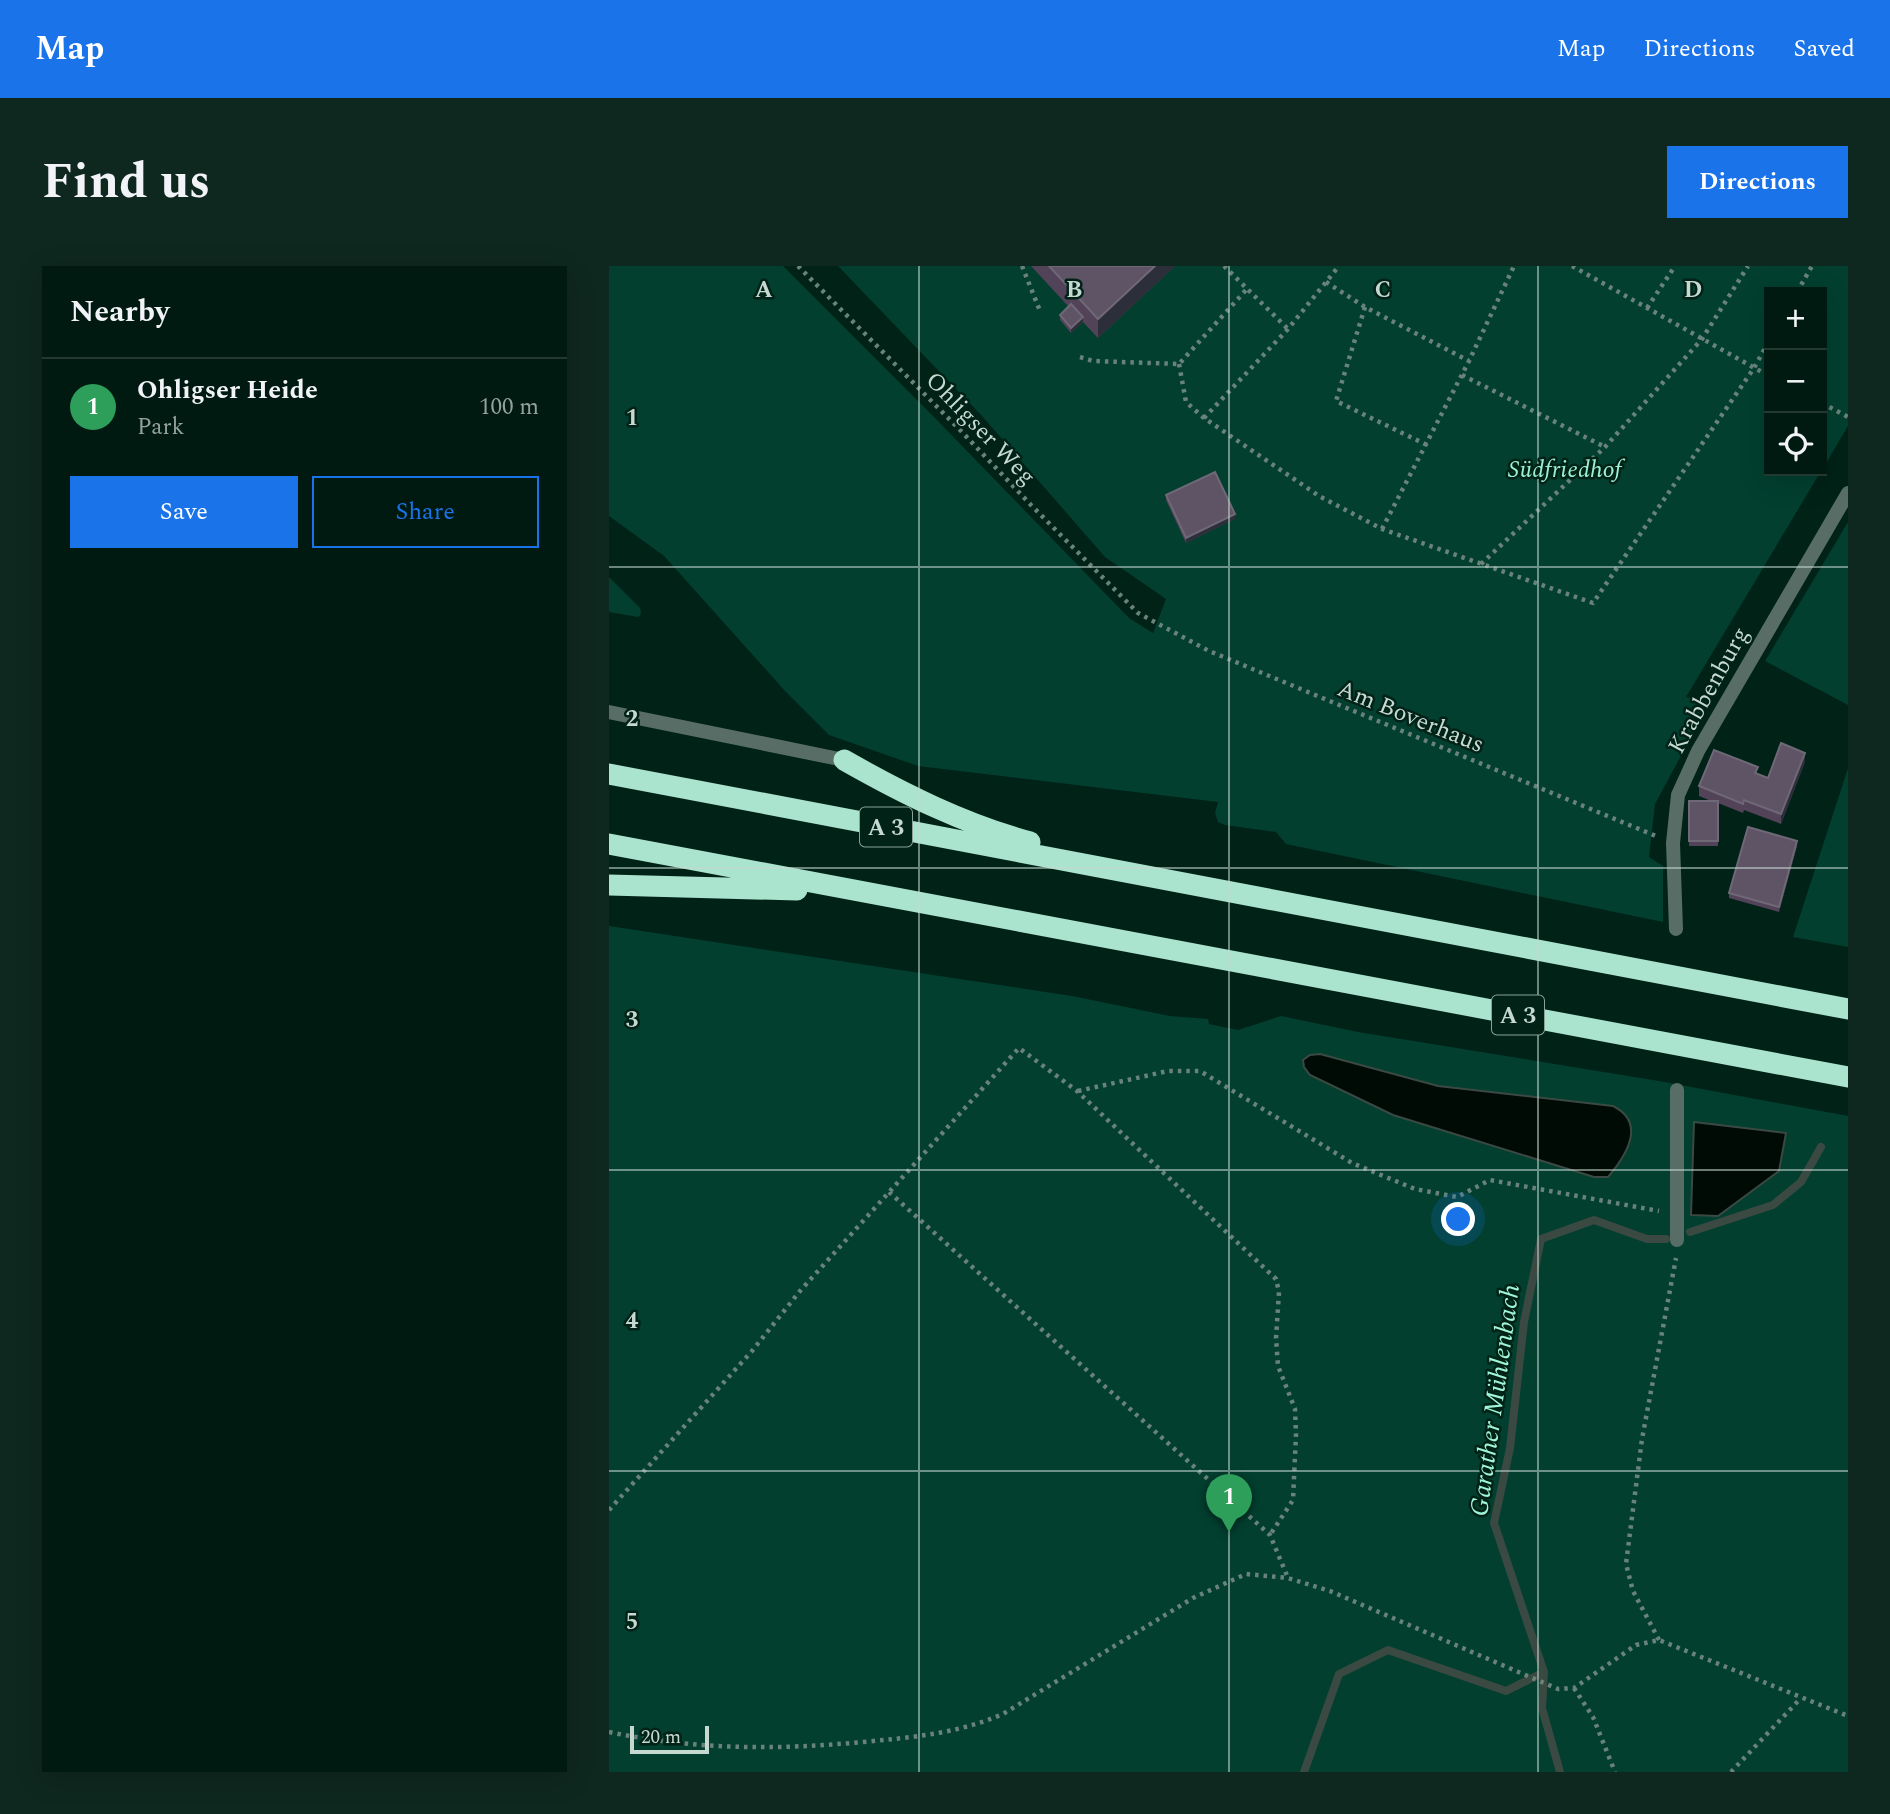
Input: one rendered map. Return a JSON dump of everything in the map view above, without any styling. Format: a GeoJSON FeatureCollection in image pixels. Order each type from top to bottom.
{"type":"FeatureCollection","features":[{"type":"Feature","properties":{"kind":"highway"},"geometry":{"type":"LineString","coordinates":[[844,760],[904,794],[952,815],[1014,837],[1164,879]]}},
{"type":"Feature","properties":{"kind":"highway","name":"A 3"},"geometry":{"type":"LineString","coordinates":[[609,774],[1848,1009]]}},
{"type":"Feature","properties":{"kind":"highway","name":"A 3"},"geometry":{"type":"LineString","coordinates":[[609,844],[1848,1077]]}},
{"type":"Feature","properties":{"kind":"highway"},"geometry":{"type":"LineString","coordinates":[[609,885],[859,891]]}},
{"type":"Feature","properties":{"kind":"lane","name":"Krabbenburg"},"geometry":{"type":"LineString","coordinates":[[1676,929],[1673,843],[1678,795],[1698,751],[1848,493]]}},
{"type":"Feature","properties":{"kind":"lane"},"geometry":{"type":"LineString","coordinates":[[609,712],[844,760]]}},
{"type":"Feature","properties":{"kind":"lane"},"geometry":{"type":"LineString","coordinates":[[1677,1090],[1678,1240]]}},
{"type":"Feature","properties":{"kind":"path","name":"Ohligser Weg"},"geometry":{"type":"LineString","coordinates":[[798,266],[1138,613]]}},
{"type":"Feature","properties":{"kind":"path"},"geometry":{"type":"LineString","coordinates":[[1022,266],[1040,311]]}},
{"type":"Feature","properties":{"kind":"path"},"geometry":{"type":"LineString","coordinates":[[1224,266],[1288,329]]}},
{"type":"Feature","properties":{"kind":"path"},"geometry":{"type":"LineString","coordinates":[[1204,418],[1288,329],[1339,266]]}},
{"type":"Feature","properties":{"kind":"path"},"geometry":{"type":"LineString","coordinates":[[1382,530],[1469,361],[1514,266]]}},
{"type":"Feature","properties":{"kind":"path"},"geometry":{"type":"LineString","coordinates":[[1571,266],[1764,373]]}},
{"type":"Feature","properties":{"kind":"path"},"geometry":{"type":"LineString","coordinates":[[1647,308],[1675,266]]}},
{"type":"Feature","properties":{"kind":"path"},"geometry":{"type":"LineString","coordinates":[[1481,564],[1605,447],[1702,339],[1748,266]]}},
{"type":"Feature","properties":{"kind":"path"},"geometry":{"type":"LineString","coordinates":[[1800,287],[1812,266]]}},
{"type":"Feature","properties":{"kind":"path"},"geometry":{"type":"LineString","coordinates":[[1325,282],[1365,307],[1469,361]]}},
{"type":"Feature","properties":{"kind":"path"},"geometry":{"type":"LineString","coordinates":[[1179,365],[1246,290]]}},
{"type":"Feature","properties":{"kind":"path"},"geometry":{"type":"LineString","coordinates":[[1365,307],[1336,401],[1427,445]]}},
{"type":"Feature","properties":{"kind":"path"},"geometry":{"type":"LineString","coordinates":[[1179,365],[1186,402],[1204,418],[1319,496],[1382,530],[1593,603],[1764,350]]}},
{"type":"Feature","properties":{"kind":"path"},"geometry":{"type":"LineString","coordinates":[[1080,357],[1093,361],[1179,365]]}},
{"type":"Feature","properties":{"kind":"path"},"geometry":{"type":"LineString","coordinates":[[1462,375],[1605,447]]}},
{"type":"Feature","properties":{"kind":"path"},"geometry":{"type":"LineString","coordinates":[[1827,406],[1848,417]]}},
{"type":"Feature","properties":{"kind":"path","name":"Am Boverhaus"},"geometry":{"type":"LineString","coordinates":[[1138,613],[1209,651],[1673,843]]}},
{"type":"Feature","properties":{"kind":"path"},"geometry":{"type":"LineString","coordinates":[[609,1510],[752,1351],[800,1291],[1019,1048],[1077,1091],[1276,1279],[1279,1292],[1276,1338],[1278,1366],[1295,1409],[1296,1434],[1293,1500],[1270,1535]]}},
{"type":"Feature","properties":{"kind":"path"},"geometry":{"type":"LineString","coordinates":[[1077,1091],[1168,1071],[1200,1072],[1352,1163],[1415,1189],[1457,1197],[1490,1180],[1676,1214]]}},
{"type":"Feature","properties":{"kind":"path"},"geometry":{"type":"LineString","coordinates":[[888,1192],[1270,1535],[1287,1578]]}},
{"type":"Feature","properties":{"kind":"path"},"geometry":{"type":"LineString","coordinates":[[1659,1640],[1633,1591],[1626,1564],[1641,1439],[1678,1240]]}},
{"type":"Feature","properties":{"kind":"path"},"geometry":{"type":"LineString","coordinates":[[609,1731],[658,1742],[744,1749],[822,1746],[923,1737],[974,1726],[1003,1714],[1193,1598],[1245,1574],[1287,1578],[1330,1591],[1557,1689],[1574,1688],[1636,1645],[1659,1640],[1848,1716]]}},
{"type":"Feature","properties":{"kind":"path"},"geometry":{"type":"LineString","coordinates":[[1574,1688],[1593,1717],[1615,1772]]}},
{"type":"Feature","properties":{"kind":"path"},"geometry":{"type":"LineString","coordinates":[[1731,1772],[1801,1698]]}},
{"type":"Feature","properties":{"kind":"green space","name":"Südfriedhof"},"geometry":{"type":"Polygon","coordinates":[[[609,266],[783,266],[1129,618],[1153,633],[1166,599],[1105,557],[982,416],[838,266],[1848,266],[1848,426],[1827,462],[1827,287],[1764,287],[1764,476],[1818,476],[1686,697],[1710,702],[1655,804],[1649,857],[1663,866],[1663,922],[1286,844],[1276,832],[1218,822],[1215,813],[1218,802],[918,766],[829,735],[785,691],[664,556],[609,516],[609,266]]]}},
{"type":"Feature","properties":{"kind":"green space"},"geometry":{"type":"Polygon","coordinates":[[[1848,522],[1848,705],[1765,661],[1848,522]]]}},
{"type":"Feature","properties":{"kind":"green space"},"geometry":{"type":"Polygon","coordinates":[[[609,577],[640,608],[641,614],[638,617],[609,612],[609,577]]]}},
{"type":"Feature","properties":{"kind":"green space"},"geometry":{"type":"Polygon","coordinates":[[[1848,768],[1848,947],[1793,937],[1848,768]]]}},
{"type":"Feature","properties":{"kind":"green space"},"geometry":{"type":"Polygon","coordinates":[[[609,926],[1072,996],[1170,1016],[1208,1019],[1209,1024],[1238,1030],[1281,1016],[1358,1032],[1659,1081],[1848,1116],[1848,1772],[609,1772],[609,926]],[[1320,1054],[1623,1159],[1629,1144],[1628,1122],[1613,1106],[1438,1086],[1320,1054]]]}},
{"type":"Feature","properties":{"kind":"shaded area"},"geometry":{"type":"Polygon","coordinates":[[[1320,1054],[1438,1086],[1613,1106],[1629,1121],[1630,1140],[1608,1177],[1594,1177],[1393,1115],[1310,1075],[1303,1060],[1310,1055],[1320,1054]]]}},
{"type":"Feature","properties":{"kind":"shaded area"},"geometry":{"type":"Polygon","coordinates":[[[1694,1122],[1786,1133],[1779,1171],[1718,1216],[1691,1215],[1694,1122]]]}},
{"type":"Feature","properties":{"kind":"building"},"geometry":{"type":"Polygon","coordinates":[[[1049,266],[1155,266],[1098,319],[1049,266]]]}},
{"type":"Feature","properties":{"kind":"building"},"geometry":{"type":"Polygon","coordinates":[[[1071,304],[1083,317],[1071,328],[1060,315],[1071,304]]]}},
{"type":"Feature","properties":{"kind":"building"},"geometry":{"type":"Polygon","coordinates":[[[1215,472],[1235,514],[1186,538],[1166,495],[1215,472]]]}},
{"type":"Feature","properties":{"kind":"building"},"geometry":{"type":"Polygon","coordinates":[[[1781,743],[1805,753],[1781,814],[1744,800],[1743,804],[1699,786],[1714,750],[1758,767],[1755,773],[1768,778],[1781,743]]]}},
{"type":"Feature","properties":{"kind":"building"},"geometry":{"type":"Polygon","coordinates":[[[1689,801],[1718,801],[1718,841],[1689,841],[1689,801]]]}},
{"type":"Feature","properties":{"kind":"building"},"geometry":{"type":"Polygon","coordinates":[[[1748,827],[1797,841],[1779,907],[1729,893],[1748,827]]]}},
{"type":"Feature","properties":{"kind":"waterway","name":"Garather Mühlenbach"},"geometry":{"type":"LineString","coordinates":[[1690,1232],[1773,1205],[1801,1182],[1821,1147]]}},
{"type":"Feature","properties":{"kind":"waterway","name":"Garather Mühlenbach"},"geometry":{"type":"LineString","coordinates":[[1560,1772],[1542,1708],[1544,1672],[1494,1523],[1510,1448],[1524,1322],[1541,1239],[1594,1220],[1647,1239],[1666,1239]]}},
{"type":"Feature","properties":{"kind":"waterway"},"geometry":{"type":"LineString","coordinates":[[1304,1772],[1339,1674],[1388,1650],[1506,1691],[1544,1672]]}},
{"type":"Feature","properties":{"kind":"place","name":"Ohligser Heide"},"geometry":{"type":"Point","coordinates":[1229,1532]}}]}
